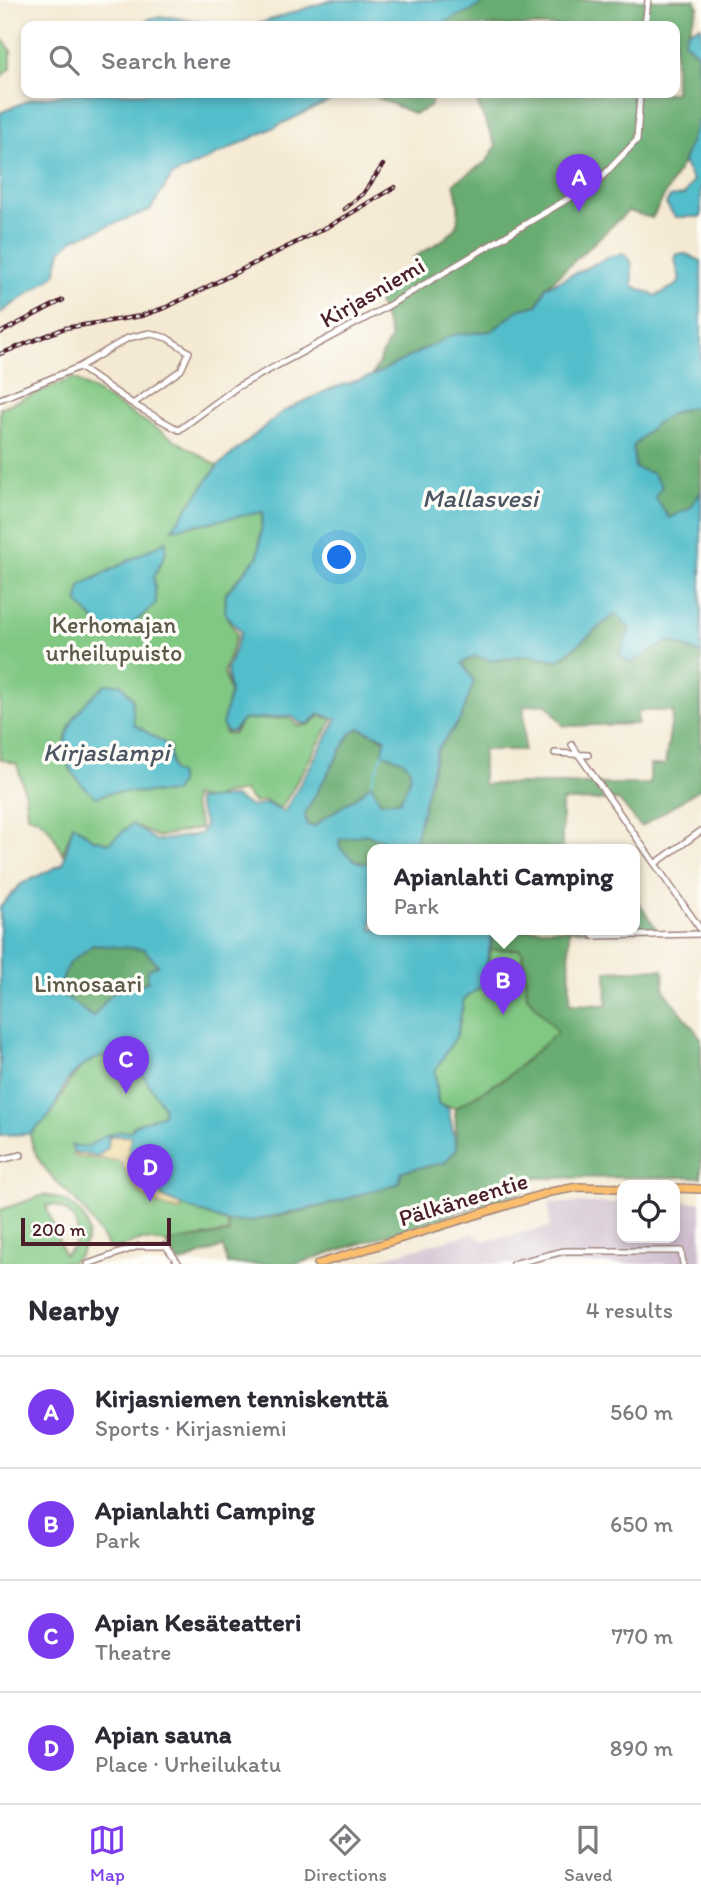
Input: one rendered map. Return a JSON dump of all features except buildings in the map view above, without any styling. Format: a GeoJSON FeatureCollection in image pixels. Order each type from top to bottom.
{"type":"FeatureCollection","features":[{"type":"Feature","properties":{"kind":"main road","name":"Pälkäneentie"},"geometry":{"type":"LineString","coordinates":[[318,1264],[550,1192],[578,1187],[617,1188]]}},
{"type":"Feature","properties":{"kind":"main road"},"geometry":{"type":"LineString","coordinates":[[680,1188],[701,1189]]}},
{"type":"Feature","properties":{"kind":"street"},"geometry":{"type":"LineString","coordinates":[[646,21],[648,0]]}},
{"type":"Feature","properties":{"kind":"street","name":"Kirjasniemi"},"geometry":{"type":"LineString","coordinates":[[79,367],[133,404],[179,430],[237,387],[381,310],[598,181],[637,140],[640,98]]}},
{"type":"Feature","properties":{"kind":"street"},"geometry":{"type":"LineString","coordinates":[[0,399],[79,367],[128,338],[150,333],[167,338],[189,352],[181,370],[133,404]]}},
{"type":"Feature","properties":{"kind":"street"},"geometry":{"type":"LineString","coordinates":[[572,745],[656,863],[701,932]]}},
{"type":"Feature","properties":{"kind":"street"},"geometry":{"type":"LineString","coordinates":[[555,753],[588,755]]}},
{"type":"Feature","properties":{"kind":"street"},"geometry":{"type":"LineString","coordinates":[[656,863],[701,831]]}},
{"type":"Feature","properties":{"kind":"street"},"geometry":{"type":"LineString","coordinates":[[640,934],[701,932]]}},
{"type":"Feature","properties":{"kind":"street"},"geometry":{"type":"LineString","coordinates":[[593,936],[620,935]]}},
{"type":"Feature","properties":{"kind":"street"},"geometry":{"type":"LineString","coordinates":[[0,1160],[21,1155]]}},
{"type":"Feature","properties":{"kind":"street"},"geometry":{"type":"LineString","coordinates":[[88,1264],[139,1246],[166,1246],[179,1264]]}},
{"type":"Feature","properties":{"kind":"street"},"geometry":{"type":"LineString","coordinates":[[513,1264],[564,1251],[681,1251],[682,1264]]}},
{"type":"Feature","properties":{"kind":"shaded area"},"geometry":{"type":"Polygon","coordinates":[[[680,1202],[701,1202],[701,1264],[361,1264],[472,1233],[484,1241],[550,1227],[548,1203],[617,1203],[617,1243],[680,1243],[680,1202]]]}},
{"type":"Feature","properties":{"kind":"green space"},"geometry":{"type":"Polygon","coordinates":[[[486,0],[695,0],[698,7],[684,41],[697,53],[700,115],[683,162],[652,218],[628,211],[546,287],[538,305],[518,310],[492,331],[452,335],[372,376],[391,337],[374,291],[416,269],[413,258],[447,237],[453,230],[459,213],[454,183],[487,161],[496,146],[475,98],[680,98],[680,21],[448,21],[486,0]]]}},
{"type":"Feature","properties":{"kind":"green space"},"geometry":{"type":"Polygon","coordinates":[[[0,41],[4,41],[11,50],[11,68],[0,77],[0,41]]]}},
{"type":"Feature","properties":{"kind":"green space"},"geometry":{"type":"Polygon","coordinates":[[[378,98],[432,98],[431,106],[415,114],[378,98]]]}},
{"type":"Feature","properties":{"kind":"green space","name":"Kerhomajan urheilupuisto"},"geometry":{"type":"Polygon","coordinates":[[[73,378],[218,466],[173,528],[263,511],[258,556],[226,593],[225,614],[237,634],[224,672],[230,693],[224,733],[233,734],[243,720],[289,718],[298,726],[309,725],[320,716],[333,719],[281,809],[264,800],[254,803],[244,791],[222,795],[211,801],[193,796],[193,806],[201,828],[158,837],[132,824],[109,843],[93,839],[73,825],[63,854],[45,824],[27,815],[17,764],[0,759],[0,408],[73,378]]]}},
{"type":"Feature","properties":{"kind":"green space"},"geometry":{"type":"Polygon","coordinates":[[[690,407],[701,407],[701,492],[690,508],[669,518],[655,497],[652,473],[635,468],[633,447],[656,421],[690,407]]]}},
{"type":"Feature","properties":{"kind":"green space"},"geometry":{"type":"Polygon","coordinates":[[[615,614],[630,629],[619,656],[631,662],[670,641],[701,654],[701,788],[641,827],[619,800],[562,801],[562,844],[414,844],[437,750],[461,718],[462,663],[475,656],[493,661],[526,655],[560,660],[615,614]],[[547,704],[524,706],[524,750],[483,750],[483,784],[650,784],[650,765],[665,765],[673,711],[637,711],[638,724],[564,726],[547,704]]]}},
{"type":"Feature","properties":{"kind":"green space"},"geometry":{"type":"Polygon","coordinates":[[[360,728],[384,739],[400,751],[410,767],[410,782],[399,801],[380,802],[371,784],[314,827],[306,824],[305,813],[351,733],[360,728]]]}},
{"type":"Feature","properties":{"kind":"green space"},"geometry":{"type":"Polygon","coordinates":[[[365,834],[382,840],[382,844],[367,844],[367,863],[363,863],[339,848],[339,839],[365,834]]]}},
{"type":"Feature","properties":{"kind":"green space"},"geometry":{"type":"Polygon","coordinates":[[[640,905],[657,930],[640,930],[640,905]]]}},
{"type":"Feature","properties":{"kind":"green space"},"geometry":{"type":"Polygon","coordinates":[[[492,935],[569,935],[570,1004],[607,1005],[606,971],[663,969],[664,990],[701,1038],[701,1177],[528,1178],[523,1192],[296,1264],[228,1264],[223,1247],[179,1263],[166,1243],[229,1233],[227,1222],[314,1208],[399,1183],[401,1171],[444,1163],[457,1149],[455,1108],[507,1077],[558,1032],[527,996],[523,954],[519,949],[491,950],[492,935]]]}},
{"type":"Feature","properties":{"kind":"green space","name":"Linnosaari"},"geometry":{"type":"Polygon","coordinates":[[[93,945],[144,949],[159,966],[148,982],[112,993],[93,1017],[58,992],[68,964],[93,945]]]}},
{"type":"Feature","properties":{"kind":"green space"},"geometry":{"type":"Polygon","coordinates":[[[519,949],[522,952],[527,996],[559,1032],[507,1077],[455,1108],[438,1104],[435,1071],[457,1035],[464,999],[483,985],[491,950],[519,949]]]}},
{"type":"Feature","properties":{"kind":"green space"},"geometry":{"type":"Polygon","coordinates":[[[97,1056],[122,1060],[132,1065],[146,1079],[165,1110],[163,1114],[132,1128],[131,1139],[210,1214],[227,1222],[229,1232],[166,1243],[142,1240],[111,1250],[83,1209],[43,1166],[37,1157],[30,1134],[51,1114],[74,1076],[97,1056]]]}},
{"type":"Feature","properties":{"kind":"green space"},"geometry":{"type":"Polygon","coordinates":[[[44,1195],[63,1200],[84,1218],[87,1236],[84,1246],[71,1262],[0,1264],[0,1210],[44,1195]],[[46,1206],[64,1255],[76,1242],[77,1234],[74,1220],[62,1208],[46,1206]]]}},
{"type":"Feature","properties":{"kind":"sand"},"geometry":{"type":"Polygon","coordinates":[[[113,1135],[131,1136],[143,1186],[182,1205],[180,1211],[158,1204],[143,1195],[120,1161],[73,1156],[74,1152],[89,1153],[113,1135]]]}},
{"type":"Feature","properties":{"kind":"water"},"geometry":{"type":"Polygon","coordinates":[[[332,0],[486,0],[448,21],[267,21],[332,0]]]}},
{"type":"Feature","properties":{"kind":"water"},"geometry":{"type":"Polygon","coordinates":[[[170,17],[194,21],[146,21],[151,18],[170,17]]]}},
{"type":"Feature","properties":{"kind":"water"},"geometry":{"type":"Polygon","coordinates":[[[701,26],[701,217],[675,217],[666,204],[670,197],[684,195],[693,181],[683,162],[700,115],[697,53],[684,41],[688,31],[701,26]]]}},
{"type":"Feature","properties":{"kind":"water"},"geometry":{"type":"Polygon","coordinates":[[[336,98],[172,176],[150,210],[74,239],[61,251],[55,275],[0,313],[0,113],[31,99],[336,98]]]}},
{"type":"Feature","properties":{"kind":"water","name":"Mallasvesi"},"geometry":{"type":"Polygon","coordinates":[[[624,254],[631,261],[633,286],[656,296],[677,285],[680,280],[675,259],[677,254],[686,254],[701,261],[701,407],[671,414],[655,425],[633,447],[635,468],[652,473],[662,486],[655,497],[669,518],[690,508],[701,492],[701,654],[670,641],[631,663],[619,656],[630,629],[615,614],[559,660],[526,655],[493,661],[475,656],[462,663],[474,681],[461,718],[437,750],[414,844],[382,844],[382,840],[365,834],[339,840],[340,848],[354,860],[367,863],[367,935],[492,935],[483,985],[464,999],[457,1035],[435,1071],[438,1104],[448,1108],[457,1149],[444,1163],[402,1171],[399,1183],[326,1205],[251,1221],[227,1222],[175,1203],[143,1186],[128,1158],[131,1136],[109,1136],[108,1148],[98,1156],[74,1152],[71,1145],[88,1147],[108,1134],[131,1131],[135,1125],[163,1114],[164,1107],[144,1077],[127,1060],[117,1056],[97,1058],[70,1077],[50,1115],[30,1134],[0,1135],[0,907],[21,884],[63,864],[73,824],[93,839],[109,843],[132,824],[157,841],[200,834],[205,826],[196,800],[234,797],[252,807],[266,803],[284,812],[337,719],[320,714],[308,724],[300,723],[291,716],[243,720],[233,731],[227,732],[222,725],[230,693],[227,670],[241,632],[225,614],[226,593],[258,556],[263,512],[172,529],[218,466],[282,412],[330,389],[372,376],[452,335],[492,331],[518,310],[538,305],[546,287],[611,256],[624,254]],[[359,728],[351,733],[305,813],[306,824],[314,827],[359,796],[371,783],[380,802],[400,801],[410,770],[402,761],[383,754],[385,738],[359,728]],[[93,945],[68,964],[58,992],[93,1017],[112,993],[148,982],[148,970],[158,965],[144,949],[93,945]]]}},
{"type":"Feature","properties":{"kind":"water"},"geometry":{"type":"Polygon","coordinates":[[[166,541],[166,552],[154,577],[156,603],[129,628],[107,634],[78,603],[80,586],[166,541]]]}},
{"type":"Feature","properties":{"kind":"water","name":"Kirjaslampi"},"geometry":{"type":"Polygon","coordinates":[[[106,684],[121,684],[132,698],[134,724],[169,746],[172,770],[179,775],[179,784],[173,793],[115,792],[96,797],[70,768],[65,753],[70,725],[91,697],[106,684]]]}},
{"type":"Feature","properties":{"kind":"waterway"},"geometry":{"type":"LineString","coordinates":[[371,783],[383,754]]}},
{"type":"Feature","properties":{"kind":"railway"},"geometry":{"type":"LineString","coordinates":[[344,209],[363,194],[383,165]]}},
{"type":"Feature","properties":{"kind":"railway"},"geometry":{"type":"LineString","coordinates":[[0,354],[65,328],[141,316],[167,307],[331,225],[395,187]]}},
{"type":"Feature","properties":{"kind":"railway"},"geometry":{"type":"LineString","coordinates":[[0,333],[63,300]]}},
{"type":"Feature","properties":{"kind":"place","name":"Kirjasniemen tenniskenttä"},"geometry":{"type":"Point","coordinates":[579,212]}},
{"type":"Feature","properties":{"kind":"place","name":"Apianlahti Camping"},"geometry":{"type":"Point","coordinates":[503,1015]}},
{"type":"Feature","properties":{"kind":"place","name":"Apian Kesäteatteri"},"geometry":{"type":"Point","coordinates":[126,1094]}},
{"type":"Feature","properties":{"kind":"place","name":"Apian sauna"},"geometry":{"type":"Point","coordinates":[150,1202]}}]}
